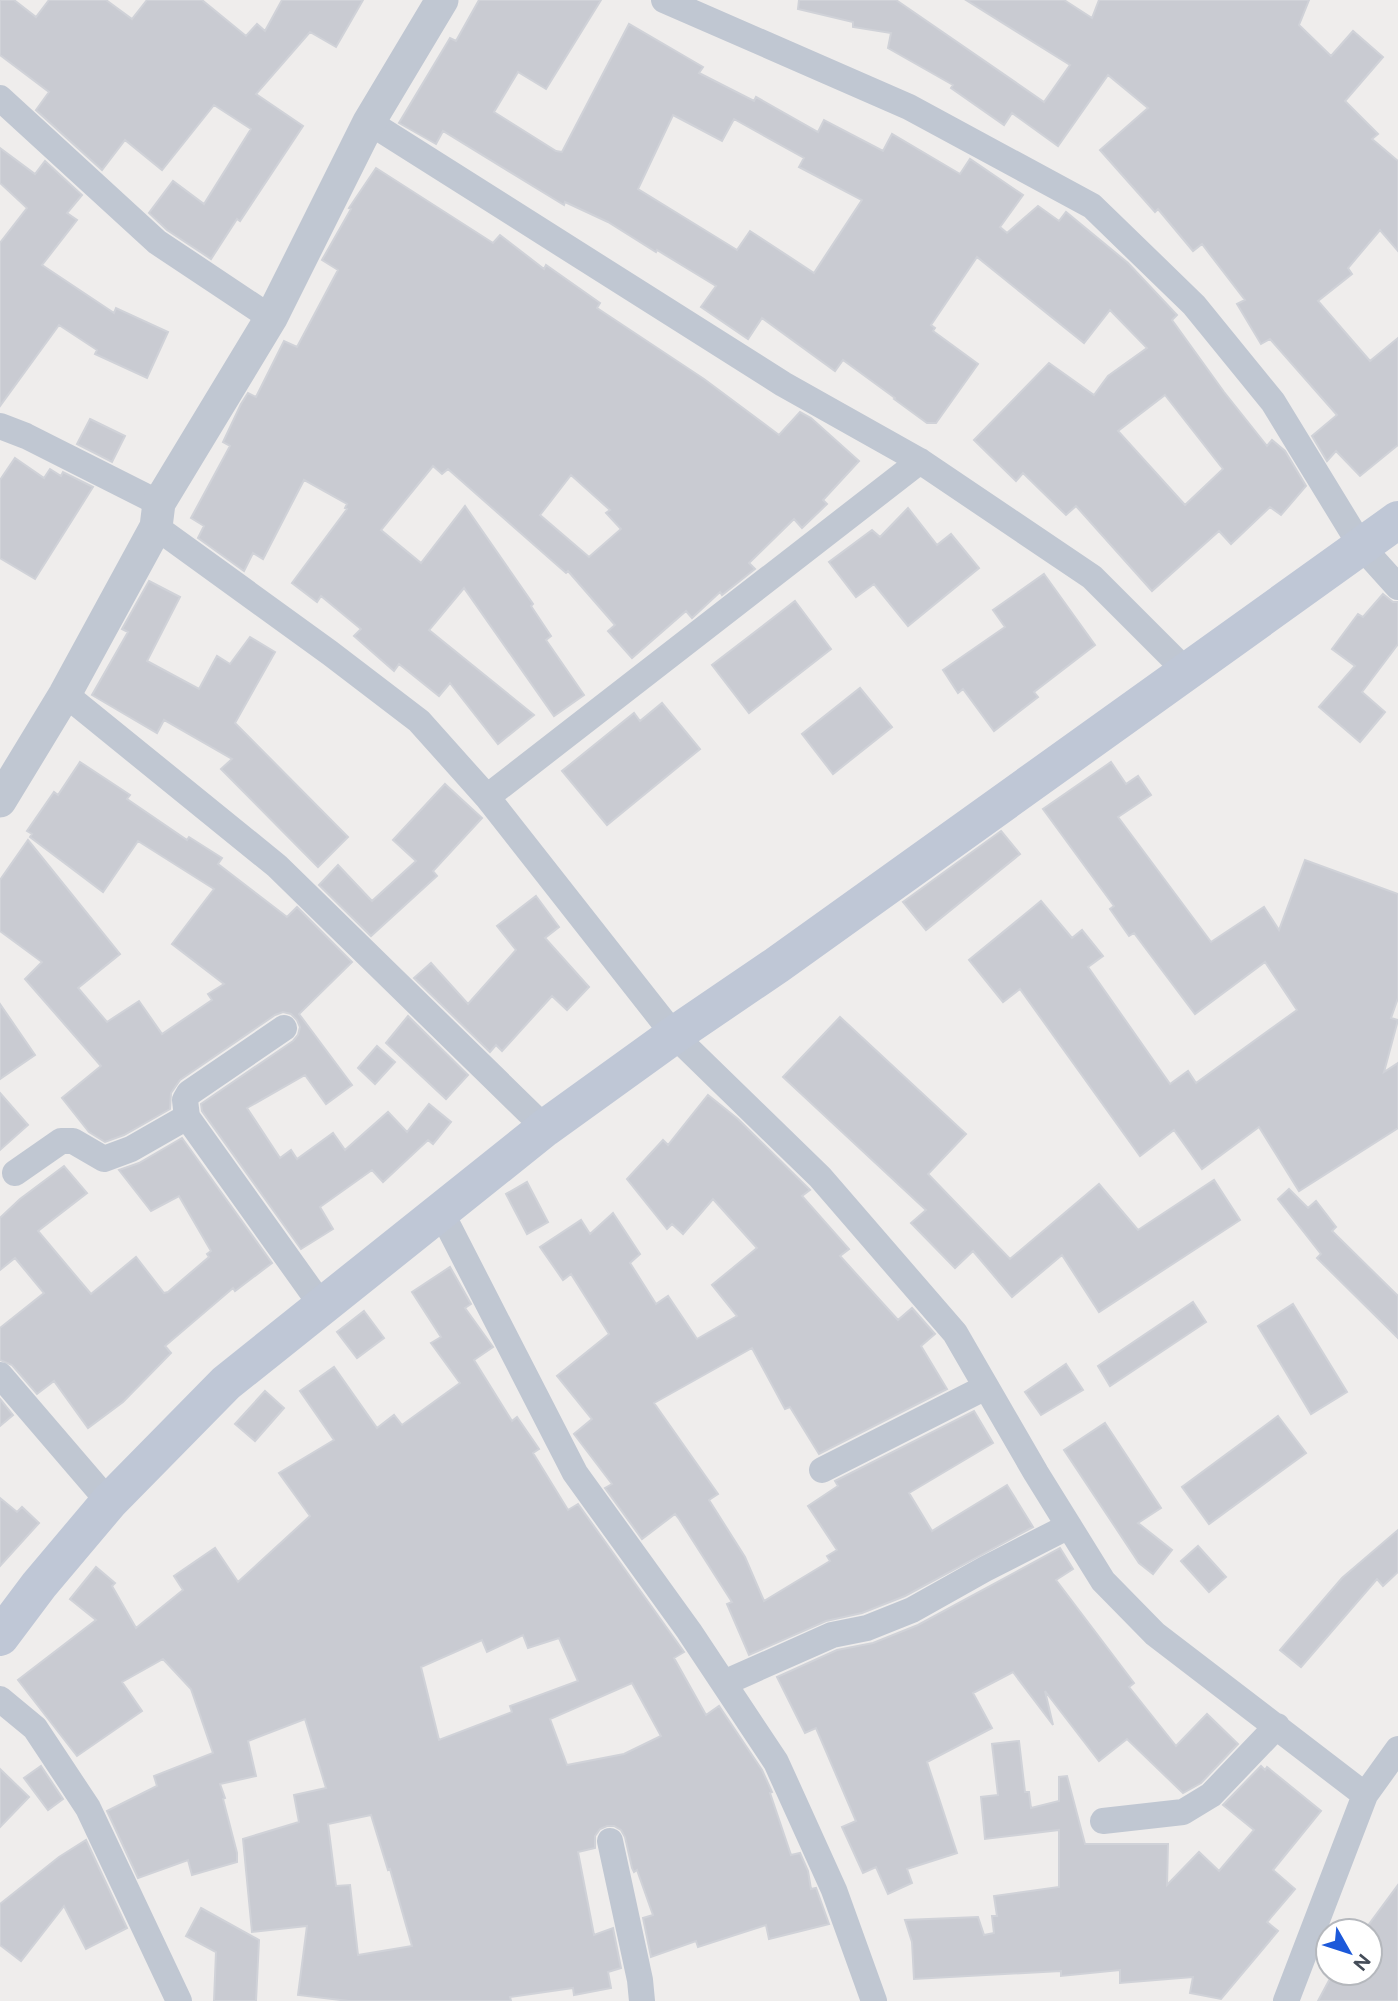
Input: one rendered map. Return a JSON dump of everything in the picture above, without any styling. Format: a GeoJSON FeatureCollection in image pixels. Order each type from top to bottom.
{"type":"FeatureCollection","features":[{"type":"Feature","properties":{"kind":"main road"},"geometry":{"type":"LineString","coordinates":[[0,1637],[39,1585],[109,1502],[226,1383],[440,1210],[545,1128],[674,1035],[778,965],[1398,520]]}},
{"type":"Feature","properties":{"kind":"street"},"geometry":{"type":"LineString","coordinates":[[0,802],[65,694],[158,515],[271,318],[369,122],[442,0]]}},
{"type":"Feature","properties":{"kind":"street"},"geometry":{"type":"LineString","coordinates":[[664,0],[909,107],[1092,206],[1194,305],[1273,402],[1362,546],[1398,587]]}},
{"type":"Feature","properties":{"kind":"street"},"geometry":{"type":"LineString","coordinates":[[0,98],[157,242],[271,318]]}},
{"type":"Feature","properties":{"kind":"street"},"geometry":{"type":"LineString","coordinates":[[369,122],[783,384],[920,461],[1091,577],[1186,672]]}},
{"type":"Feature","properties":{"kind":"street"},"geometry":{"type":"LineString","coordinates":[[0,426],[26,436],[158,515],[419,721],[487,797],[674,1035],[820,1177],[955,1332],[1103,1581],[1155,1634],[1366,1794]]}},
{"type":"Feature","properties":{"kind":"street"},"geometry":{"type":"LineString","coordinates":[[487,797],[920,461]]}},
{"type":"Feature","properties":{"kind":"street"},"geometry":{"type":"LineString","coordinates":[[65,694],[277,866],[545,1128]]}},
{"type":"Feature","properties":{"kind":"street"},"geometry":{"type":"LineString","coordinates":[[284,1028],[189,1093],[185,1100],[187,1117],[322,1306]]}},
{"type":"Feature","properties":{"kind":"street"},"geometry":{"type":"LineString","coordinates":[[15,1173],[61,1141],[73,1140],[104,1159],[131,1149],[187,1117]]}},
{"type":"Feature","properties":{"kind":"street"},"geometry":{"type":"LineString","coordinates":[[440,1210],[575,1473],[689,1631],[776,1762],[834,1890],[874,2001]]}},
{"type":"Feature","properties":{"kind":"street"},"geometry":{"type":"LineString","coordinates":[[0,1374],[109,1502]]}},
{"type":"Feature","properties":{"kind":"street"},"geometry":{"type":"LineString","coordinates":[[822,1470],[986,1387]]}},
{"type":"Feature","properties":{"kind":"street"},"geometry":{"type":"LineString","coordinates":[[724,1683],[832,1635],[867,1628],[912,1609],[1069,1526]]}},
{"type":"Feature","properties":{"kind":"street"},"geometry":{"type":"LineString","coordinates":[[0,1699],[35,1728],[88,1808],[178,2001]]}},
{"type":"Feature","properties":{"kind":"street"},"geometry":{"type":"LineString","coordinates":[[1103,1821],[1183,1812],[1211,1795],[1277,1726]]}},
{"type":"Feature","properties":{"kind":"street"},"geometry":{"type":"LineString","coordinates":[[1286,2001],[1366,1794],[1398,1749]]}},
{"type":"Feature","properties":{"kind":"street"},"geometry":{"type":"LineString","coordinates":[[610,1841],[640,1980],[642,2001]]}},
{"type":"Feature","properties":{"kind":"building"},"geometry":{"type":"Polygon","coordinates":[[[0,0],[14,0],[36,17],[49,0],[106,0],[132,19],[147,0],[202,0],[246,36],[257,24],[265,31],[282,0],[363,0],[336,47],[310,32],[256,94],[303,126],[240,221],[237,219],[211,259],[167,230],[149,213],[173,181],[204,204],[251,129],[214,105],[162,170],[125,140],[102,170],[36,110],[49,92],[0,55],[0,0]]]}},
{"type":"Feature","properties":{"kind":"building"},"geometry":{"type":"Polygon","coordinates":[[[479,0],[601,0],[546,89],[518,72],[494,112],[556,151],[562,152],[629,24],[703,67],[699,73],[754,101],[756,97],[818,132],[824,120],[883,151],[892,134],[960,174],[970,159],[1023,195],[1000,227],[1007,233],[1038,206],[1059,221],[1066,212],[1128,263],[1177,315],[1172,320],[1224,392],[1267,446],[1272,440],[1285,451],[1306,486],[1281,515],[1270,507],[1231,544],[1219,531],[1152,591],[1076,506],[1066,515],[1023,473],[1016,481],[974,440],[1049,363],[1094,395],[1108,376],[1147,348],[1110,310],[1084,343],[977,257],[931,325],[935,328],[933,331],[978,364],[936,423],[927,423],[843,360],[835,371],[762,318],[748,339],[701,307],[716,286],[608,222],[565,202],[564,205],[443,131],[436,144],[399,123],[450,38],[456,41],[479,0]],[[673,115],[638,189],[737,250],[750,231],[814,273],[862,200],[799,167],[804,158],[734,119],[722,141],[673,115]],[[1165,395],[1118,431],[1185,505],[1223,469],[1165,395]]]}},
{"type":"Feature","properties":{"kind":"building"},"geometry":{"type":"Polygon","coordinates":[[[799,0],[896,0],[1044,102],[1070,65],[966,0],[1064,0],[1092,18],[1099,0],[1309,0],[1299,25],[1331,56],[1353,31],[1383,57],[1345,101],[1378,134],[1372,139],[1398,161],[1398,251],[1380,230],[1348,268],[1352,274],[1318,301],[1370,361],[1398,338],[1398,445],[1360,476],[1336,451],[1327,461],[1312,436],[1337,415],[1270,339],[1261,344],[1237,304],[1245,300],[1202,244],[1193,251],[1158,209],[1155,212],[1100,150],[1148,108],[1108,75],[1058,146],[1012,113],[1004,125],[951,88],[953,85],[888,48],[891,33],[853,27],[853,22],[798,9],[799,0]]]}},
{"type":"Feature","properties":{"kind":"building"},"geometry":{"type":"Polygon","coordinates":[[[0,148],[35,174],[45,161],[82,195],[67,213],[77,220],[42,265],[114,313],[116,308],[168,332],[147,378],[95,354],[97,350],[59,325],[0,406],[0,243],[27,208],[0,183],[0,148]]]}},
{"type":"Feature","properties":{"kind":"building"},"geometry":{"type":"Polygon","coordinates":[[[376,168],[493,243],[500,235],[544,269],[546,265],[600,303],[597,308],[704,379],[779,435],[800,412],[811,418],[859,461],[823,500],[827,504],[802,528],[794,519],[749,563],[755,569],[722,595],[720,592],[692,618],[686,611],[632,658],[608,631],[615,625],[568,571],[566,573],[448,469],[442,474],[433,466],[381,530],[421,563],[465,506],[533,604],[531,606],[551,636],[546,640],[584,695],[554,716],[464,588],[429,630],[534,715],[498,744],[450,683],[439,696],[399,664],[394,671],[354,636],[361,629],[321,596],[317,602],[292,583],[347,509],[347,504],[304,480],[263,559],[253,553],[244,571],[198,538],[204,526],[191,518],[230,446],[223,442],[241,404],[248,393],[256,397],[284,341],[297,347],[338,270],[322,260],[351,209],[349,208],[376,168]],[[571,475],[540,515],[589,557],[621,529],[606,513],[610,510],[571,475]]]}},
{"type":"Feature","properties":{"kind":"building"},"geometry":{"type":"Polygon","coordinates":[[[90,419],[125,436],[112,462],[77,444],[90,419]]]}},
{"type":"Feature","properties":{"kind":"building"},"geometry":{"type":"Polygon","coordinates":[[[15,458],[44,478],[50,469],[61,476],[63,472],[93,487],[35,579],[0,558],[0,480],[15,458]]]}},
{"type":"Feature","properties":{"kind":"building"},"geometry":{"type":"Polygon","coordinates":[[[908,508],[937,545],[951,534],[979,568],[908,626],[874,584],[856,597],[829,562],[872,530],[880,537],[908,508]]]}},
{"type":"Feature","properties":{"kind":"building"},"geometry":{"type":"Polygon","coordinates":[[[1044,574],[1095,645],[1034,692],[1038,697],[994,731],[963,689],[958,693],[943,670],[1005,627],[993,610],[1044,574]]]}},
{"type":"Feature","properties":{"kind":"building"},"geometry":{"type":"Polygon","coordinates":[[[149,581],[180,597],[147,661],[199,689],[217,656],[230,664],[250,637],[275,652],[235,723],[348,837],[318,867],[221,769],[232,759],[164,720],[157,733],[92,695],[128,632],[122,629],[149,581]]]}},
{"type":"Feature","properties":{"kind":"building"},"geometry":{"type":"Polygon","coordinates":[[[1383,594],[1393,602],[1398,602],[1398,644],[1362,692],[1385,712],[1360,742],[1319,707],[1355,666],[1332,649],[1358,614],[1363,617],[1383,594]]]}},
{"type":"Feature","properties":{"kind":"building"},"geometry":{"type":"Polygon","coordinates":[[[795,601],[831,649],[749,713],[712,665],[795,601]]]}},
{"type":"Feature","properties":{"kind":"building"},"geometry":{"type":"Polygon","coordinates":[[[860,688],[892,727],[833,774],[802,734],[860,688]]]}},
{"type":"Feature","properties":{"kind":"building"},"geometry":{"type":"Polygon","coordinates":[[[662,703],[700,749],[607,825],[562,771],[634,713],[640,721],[662,703]]]}},
{"type":"Feature","properties":{"kind":"building"},"geometry":{"type":"Polygon","coordinates":[[[80,762],[130,795],[127,799],[187,840],[189,837],[222,858],[218,864],[287,917],[297,907],[352,962],[299,1014],[352,1085],[326,1104],[305,1075],[247,1108],[280,1158],[291,1150],[297,1159],[333,1133],[345,1150],[388,1112],[407,1132],[429,1104],[451,1122],[433,1144],[428,1140],[383,1182],[372,1170],[320,1207],[333,1229],[301,1249],[202,1111],[201,1104],[293,1041],[300,1027],[291,1014],[283,1012],[275,1015],[180,1080],[171,1093],[170,1109],[124,1135],[105,1142],[89,1132],[62,1098],[101,1066],[25,979],[42,962],[0,931],[0,880],[28,840],[120,954],[78,988],[107,1022],[139,1001],[162,1034],[212,1000],[208,994],[224,984],[172,944],[214,889],[138,841],[103,892],[30,837],[32,834],[27,831],[54,792],[58,795],[80,762]]]}},
{"type":"Feature","properties":{"kind":"building"},"geometry":{"type":"Polygon","coordinates":[[[1111,762],[1126,784],[1138,776],[1151,795],[1118,817],[1211,942],[1264,907],[1279,930],[1305,860],[1398,894],[1398,998],[1391,1018],[1398,1020],[1384,1072],[1398,1063],[1398,1128],[1299,1191],[1259,1127],[1202,1169],[1174,1130],[1140,1156],[1020,989],[1003,1002],[969,960],[1041,901],[1072,938],[1082,930],[1103,956],[1088,967],[1170,1084],[1188,1071],[1196,1083],[1297,1010],[1265,962],[1195,1014],[1134,933],[1129,936],[1110,909],[1114,906],[1043,809],[1111,762]]]}},
{"type":"Feature","properties":{"kind":"building"},"geometry":{"type":"Polygon","coordinates":[[[445,784],[482,818],[433,871],[437,876],[371,936],[319,885],[338,865],[372,901],[416,861],[393,840],[445,784]]]}},
{"type":"Feature","properties":{"kind":"building"},"geometry":{"type":"Polygon","coordinates":[[[1001,831],[1020,854],[926,930],[903,902],[1001,831]]]}},
{"type":"Feature","properties":{"kind":"building"},"geometry":{"type":"Polygon","coordinates":[[[536,896],[559,927],[545,938],[589,987],[567,1010],[552,996],[502,1051],[496,1045],[490,1052],[414,978],[431,963],[468,1004],[516,950],[497,926],[536,896]]]}},
{"type":"Feature","properties":{"kind":"building"},"geometry":{"type":"Polygon","coordinates":[[[0,1004],[35,1055],[0,1079],[0,1004]]]}},
{"type":"Feature","properties":{"kind":"building"},"geometry":{"type":"Polygon","coordinates":[[[408,1016],[468,1075],[446,1099],[386,1043],[408,1016]]]}},
{"type":"Feature","properties":{"kind":"building"},"geometry":{"type":"Polygon","coordinates":[[[840,1017],[966,1134],[928,1174],[1010,1259],[1099,1184],[1138,1230],[1214,1180],[1240,1220],[1099,1312],[1062,1255],[1012,1297],[973,1251],[955,1268],[911,1223],[926,1210],[783,1077],[840,1017]]]}},
{"type":"Feature","properties":{"kind":"building"},"geometry":{"type":"Polygon","coordinates":[[[377,1046],[395,1062],[375,1084],[358,1068],[377,1046]]]}},
{"type":"Feature","properties":{"kind":"building"},"geometry":{"type":"Polygon","coordinates":[[[0,1093],[28,1125],[0,1150],[0,1093]]]}},
{"type":"Feature","properties":{"kind":"building"},"geometry":{"type":"Polygon","coordinates":[[[708,1095],[738,1119],[810,1190],[802,1196],[849,1249],[840,1256],[898,1320],[912,1308],[935,1334],[921,1346],[947,1389],[819,1454],[790,1407],[785,1409],[752,1348],[654,1403],[718,1494],[709,1500],[745,1557],[764,1601],[830,1561],[827,1556],[837,1550],[808,1506],[838,1486],[835,1481],[974,1411],[993,1443],[909,1493],[932,1531],[1007,1485],[1033,1527],[905,1596],[862,1613],[826,1621],[749,1655],[727,1604],[732,1602],[679,1519],[675,1514],[642,1539],[605,1488],[612,1484],[574,1434],[592,1419],[557,1376],[609,1334],[571,1274],[563,1280],[540,1247],[581,1220],[590,1234],[613,1213],[640,1254],[630,1263],[656,1304],[668,1296],[697,1339],[737,1316],[712,1285],[757,1248],[713,1199],[683,1234],[672,1224],[667,1229],[627,1179],[663,1140],[668,1145],[708,1095]]]}},
{"type":"Feature","properties":{"kind":"building"},"geometry":{"type":"Polygon","coordinates":[[[182,1138],[272,1263],[235,1291],[233,1288],[165,1346],[171,1353],[123,1402],[88,1428],[54,1381],[37,1394],[12,1365],[0,1360],[0,1328],[44,1293],[15,1258],[0,1270],[0,1218],[20,1199],[64,1166],[87,1193],[38,1231],[91,1294],[136,1257],[164,1293],[168,1292],[209,1257],[207,1254],[211,1251],[179,1196],[151,1211],[119,1170],[139,1163],[182,1138]]]}},
{"type":"Feature","properties":{"kind":"building"},"geometry":{"type":"Polygon","coordinates":[[[527,1182],[548,1222],[527,1234],[506,1194],[527,1182]]]}},
{"type":"Feature","properties":{"kind":"building"},"geometry":{"type":"Polygon","coordinates":[[[1289,1189],[1308,1208],[1316,1201],[1336,1227],[1332,1231],[1398,1296],[1398,1338],[1317,1258],[1321,1254],[1278,1199],[1289,1189]]]}},
{"type":"Feature","properties":{"kind":"building"},"geometry":{"type":"Polygon","coordinates":[[[450,1267],[471,1304],[465,1308],[493,1347],[474,1360],[512,1421],[517,1417],[539,1449],[533,1453],[568,1510],[578,1504],[684,1652],[674,1658],[706,1715],[719,1706],[762,1770],[772,1792],[770,1793],[791,1855],[800,1853],[808,1871],[811,1889],[816,1888],[829,1924],[769,1939],[766,1925],[698,1947],[696,1941],[651,1957],[643,1918],[653,1915],[637,1870],[634,1872],[632,1868],[625,1837],[621,1830],[607,1826],[600,1829],[595,1836],[595,1848],[578,1852],[594,1935],[613,1928],[621,1968],[608,1972],[611,1988],[574,1995],[573,1988],[510,1997],[511,2001],[349,2001],[298,1995],[307,1926],[252,1932],[243,1839],[299,1822],[294,1795],[326,1788],[305,1719],[248,1741],[256,1776],[220,1784],[237,1862],[192,1875],[188,1860],[138,1878],[107,1811],[157,1786],[154,1776],[213,1753],[191,1689],[163,1659],[122,1682],[142,1711],[77,1756],[18,1680],[96,1620],[70,1599],[96,1567],[115,1583],[112,1586],[136,1628],[183,1590],[174,1576],[215,1548],[238,1582],[310,1516],[279,1473],[334,1440],[300,1391],[334,1367],[377,1428],[394,1415],[402,1425],[460,1383],[431,1343],[441,1337],[412,1292],[450,1267]],[[523,1635],[487,1652],[482,1640],[421,1667],[439,1740],[512,1712],[510,1706],[578,1681],[559,1638],[528,1648],[523,1635]],[[632,1683],[550,1719],[567,1765],[624,1754],[661,1736],[632,1683]],[[371,1815],[328,1824],[336,1886],[350,1885],[358,1955],[412,1946],[371,1815]]]}},
{"type":"Feature","properties":{"kind":"building"},"geometry":{"type":"Polygon","coordinates":[[[1193,1302],[1206,1322],[1110,1386],[1098,1366],[1193,1302]]]}},
{"type":"Feature","properties":{"kind":"building"},"geometry":{"type":"Polygon","coordinates":[[[1293,1304],[1347,1392],[1311,1414],[1258,1326],[1293,1304]]]}},
{"type":"Feature","properties":{"kind":"building"},"geometry":{"type":"Polygon","coordinates":[[[364,1311],[384,1338],[357,1358],[337,1332],[364,1311]]]}},
{"type":"Feature","properties":{"kind":"building"},"geometry":{"type":"Polygon","coordinates":[[[1066,1364],[1083,1390],[1041,1415],[1025,1392],[1066,1364]]]}},
{"type":"Feature","properties":{"kind":"building"},"geometry":{"type":"Polygon","coordinates":[[[265,1391],[284,1408],[255,1441],[235,1424],[265,1391]]]}},
{"type":"Feature","properties":{"kind":"building"},"geometry":{"type":"Polygon","coordinates":[[[0,1399],[13,1415],[0,1426],[0,1399]]]}},
{"type":"Feature","properties":{"kind":"building"},"geometry":{"type":"Polygon","coordinates":[[[1278,1416],[1306,1453],[1209,1524],[1182,1487],[1278,1416]]]}},
{"type":"Feature","properties":{"kind":"building"},"geometry":{"type":"Polygon","coordinates":[[[1105,1423],[1161,1508],[1138,1523],[1172,1550],[1153,1574],[1139,1563],[1064,1450],[1105,1423]]]}},
{"type":"Feature","properties":{"kind":"building"},"geometry":{"type":"Polygon","coordinates":[[[0,1498],[17,1512],[22,1507],[39,1523],[0,1566],[0,1498]]]}},
{"type":"Feature","properties":{"kind":"building"},"geometry":{"type":"Polygon","coordinates":[[[1398,1530],[1398,1572],[1383,1586],[1377,1579],[1301,1667],[1280,1650],[1342,1578],[1398,1530]]]}},
{"type":"Feature","properties":{"kind":"building"},"geometry":{"type":"Polygon","coordinates":[[[1198,1546],[1226,1577],[1209,1592],[1181,1561],[1198,1546]]]}},
{"type":"Feature","properties":{"kind":"building"},"geometry":{"type":"Polygon","coordinates":[[[1060,1548],[1073,1569],[1056,1580],[1134,1683],[1129,1687],[1176,1746],[1207,1714],[1238,1744],[1201,1783],[1183,1793],[1127,1739],[1099,1761],[1045,1691],[1053,1725],[1013,1672],[973,1693],[992,1728],[927,1762],[957,1853],[907,1869],[912,1883],[888,1894],[876,1867],[863,1873],[842,1827],[856,1821],[816,1728],[805,1733],[777,1677],[837,1650],[873,1643],[918,1625],[1060,1548]]]}},
{"type":"Feature","properties":{"kind":"building"},"geometry":{"type":"Polygon","coordinates":[[[1019,1741],[1025,1792],[1029,1792],[1031,1808],[1059,1801],[1059,1777],[1067,1776],[1085,1844],[1168,1844],[1167,1885],[1199,1852],[1219,1871],[1254,1830],[1223,1805],[1261,1766],[1265,1770],[1267,1767],[1321,1811],[1273,1870],[1295,1889],[1267,1922],[1278,1931],[1221,1999],[1190,1993],[1193,1977],[1120,1983],[1120,1970],[1061,1976],[1061,1971],[914,1979],[912,1942],[905,1920],[978,1917],[984,1935],[994,1933],[992,1916],[997,1916],[994,1896],[1059,1887],[1059,1830],[985,1839],[981,1797],[998,1795],[992,1744],[1019,1741]]]}},
{"type":"Feature","properties":{"kind":"building"},"geometry":{"type":"Polygon","coordinates":[[[41,1766],[63,1799],[48,1810],[24,1778],[41,1766]]]}},
{"type":"Feature","properties":{"kind":"building"},"geometry":{"type":"Polygon","coordinates":[[[0,1769],[29,1797],[0,1827],[0,1769]]]}},
{"type":"Feature","properties":{"kind":"building"},"geometry":{"type":"Polygon","coordinates":[[[86,1840],[127,1928],[86,1949],[64,1906],[21,1961],[0,1945],[0,1904],[59,1857],[86,1840]]]}},
{"type":"Feature","properties":{"kind":"building"},"geometry":{"type":"Polygon","coordinates":[[[1398,1885],[1398,2001],[1318,2001],[1326,1987],[1384,1987],[1384,1917],[1374,1917],[1398,1885]]]}},
{"type":"Feature","properties":{"kind":"building"},"geometry":{"type":"Polygon","coordinates":[[[201,1908],[259,1940],[256,2001],[214,2001],[216,1952],[186,1936],[201,1908]]]}}]}
